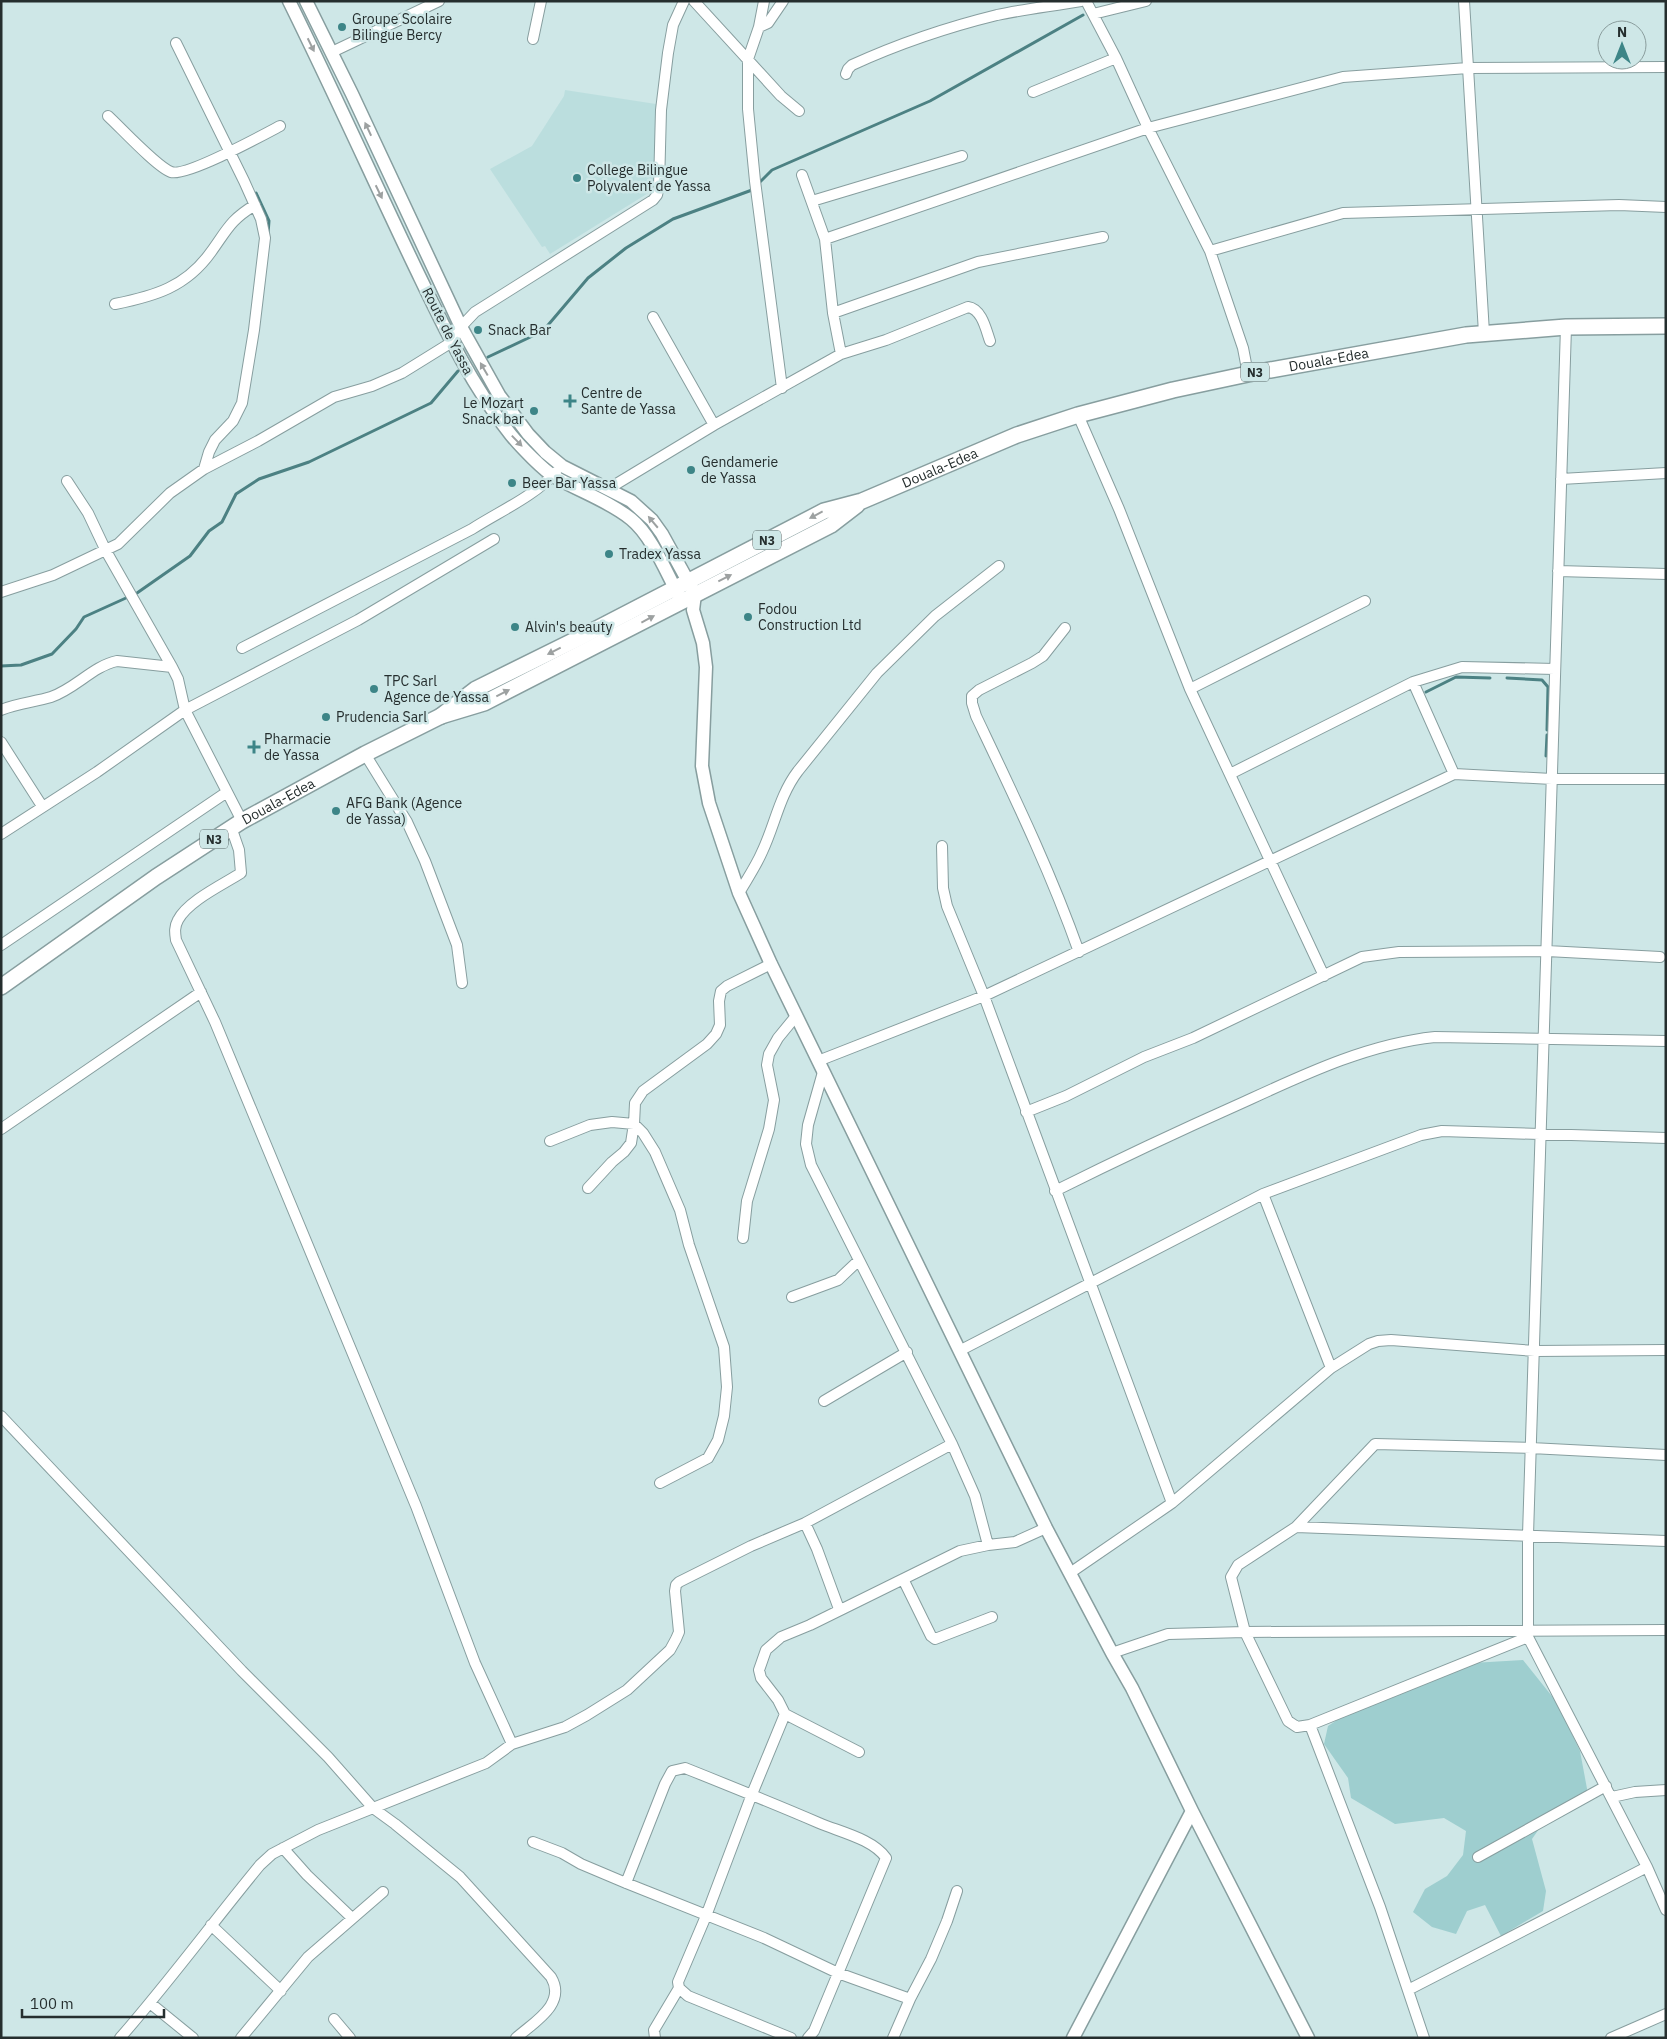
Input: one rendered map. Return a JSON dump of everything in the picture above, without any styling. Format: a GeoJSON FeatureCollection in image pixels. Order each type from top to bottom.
{"type":"FeatureCollection","features":[{"type":"Feature","properties":{"kind":"highway","name":"Douala-Edea"},"geometry":{"type":"LineString","coordinates":[[1,987],[156,877],[237,824],[365,754],[441,716],[484,703],[687,595],[831,525],[862,500],[1018,435],[1078,416],[1173,390],[1248,374],[1484,333],[1566,326],[1666,326]]}},
{"type":"Feature","properties":{"kind":"main road","name":"Route de Yassa"},"geometry":{"type":"LineString","coordinates":[[289,1],[452,342],[474,382],[512,436],[552,476],[630,518],[642,530],[687,595]]}},
{"type":"Feature","properties":{"kind":"main road","name":"Route de Yassa"},"geometry":{"type":"LineString","coordinates":[[306,1],[332,52],[461,326],[482,367],[510,411],[545,452],[562,466],[630,501],[652,520],[662,534],[687,595]]}},
{"type":"Feature","properties":{"kind":"main road"},"geometry":{"type":"LineString","coordinates":[[336,100],[352,94]]}},
{"type":"Feature","properties":{"kind":"main road"},"geometry":{"type":"LineString","coordinates":[[687,595],[703,643],[706,667],[702,766],[709,803],[739,893],[796,1016],[961,1350],[1046,1528],[1132,1688],[1192,1811],[1308,2038]]}},
{"type":"Feature","properties":{"kind":"main road"},"geometry":{"type":"LineString","coordinates":[[1074,2038],[1192,1811]]}},
{"type":"Feature","properties":{"kind":"street"},"geometry":{"type":"LineString","coordinates":[[332,52],[439,1]]}},
{"type":"Feature","properties":{"kind":"street"},"geometry":{"type":"LineString","coordinates":[[533,39],[541,1]]}},
{"type":"Feature","properties":{"kind":"street"},"geometry":{"type":"LineString","coordinates":[[1,592],[53,575],[118,544],[170,492],[204,469],[258,441],[334,397],[372,386],[402,373],[452,342],[461,326],[475,312],[653,200],[657,195],[659,186],[662,110],[668,53],[673,26],[684,1]]}},
{"type":"Feature","properties":{"kind":"street"},"geometry":{"type":"LineString","coordinates":[[694,1],[781,96],[799,111]]}},
{"type":"Feature","properties":{"kind":"street"},"geometry":{"type":"LineString","coordinates":[[764,1],[759,27],[748,59],[748,109],[755,181],[782,388]]}},
{"type":"Feature","properties":{"kind":"street"},"geometry":{"type":"LineString","coordinates":[[759,27],[768,23],[783,1]]}},
{"type":"Feature","properties":{"kind":"street"},"geometry":{"type":"LineString","coordinates":[[846,74],[848,68],[852,65],[883,51],[944,30],[998,15],[1081,1]]}},
{"type":"Feature","properties":{"kind":"street"},"geometry":{"type":"LineString","coordinates":[[1086,1],[1116,58],[1148,128],[1210,251],[1243,348],[1248,374]]}},
{"type":"Feature","properties":{"kind":"street"},"geometry":{"type":"LineString","coordinates":[[1093,14],[1146,1]]}},
{"type":"Feature","properties":{"kind":"street"},"geometry":{"type":"LineString","coordinates":[[1464,1],[1484,333]]}},
{"type":"Feature","properties":{"kind":"street"},"geometry":{"type":"LineString","coordinates":[[176,43],[255,205],[261,219],[265,238],[254,330],[242,403],[234,421],[215,440],[204,469]]}},
{"type":"Feature","properties":{"kind":"street"},"geometry":{"type":"LineString","coordinates":[[1033,92],[1116,58]]}},
{"type":"Feature","properties":{"kind":"street"},"geometry":{"type":"LineString","coordinates":[[825,239],[1148,128],[1343,77],[1468,68],[1666,67]]}},
{"type":"Feature","properties":{"kind":"street"},"geometry":{"type":"LineString","coordinates":[[108,116],[158,162],[172,172],[181,172],[280,126]]}},
{"type":"Feature","properties":{"kind":"street"},"geometry":{"type":"LineString","coordinates":[[812,201],[962,156]]}},
{"type":"Feature","properties":{"kind":"street"},"geometry":{"type":"LineString","coordinates":[[802,175],[825,239],[833,314],[841,354]]}},
{"type":"Feature","properties":{"kind":"street"},"geometry":{"type":"LineString","coordinates":[[115,304],[144,298],[178,284],[192,273],[210,254],[238,216],[255,205]]}},
{"type":"Feature","properties":{"kind":"street"},"geometry":{"type":"LineString","coordinates":[[1210,251],[1343,213],[1619,205],[1666,207]]}},
{"type":"Feature","properties":{"kind":"street"},"geometry":{"type":"LineString","coordinates":[[833,314],[978,262],[1103,237]]}},
{"type":"Feature","properties":{"kind":"street"},"geometry":{"type":"LineString","coordinates":[[608,489],[714,425],[841,354],[886,340],[968,308],[974,309],[981,317],[990,341]]}},
{"type":"Feature","properties":{"kind":"street"},"geometry":{"type":"LineString","coordinates":[[653,317],[714,425]]}},
{"type":"Feature","properties":{"kind":"street"},"geometry":{"type":"LineString","coordinates":[[1566,326],[1528,1535],[1528,1634],[1612,1797],[1666,1910]]}},
{"type":"Feature","properties":{"kind":"street"},"geometry":{"type":"LineString","coordinates":[[1078,416],[1119,509],[1190,689],[1324,976]]}},
{"type":"Feature","properties":{"kind":"street"},"geometry":{"type":"LineString","coordinates":[[242,648],[472,530],[500,510],[532,493],[562,466]]}},
{"type":"Feature","properties":{"kind":"street"},"geometry":{"type":"LineString","coordinates":[[1561,480],[1666,473]]}},
{"type":"Feature","properties":{"kind":"street"},"geometry":{"type":"LineString","coordinates":[[67,481],[88,513],[106,551],[172,666],[178,679],[185,710],[226,792],[237,824],[241,873],[187,908],[174,929],[176,940],[216,1022],[416,1506],[475,1663],[512,1744]]}},
{"type":"Feature","properties":{"kind":"street"},"geometry":{"type":"LineString","coordinates":[[1,834],[97,772],[185,710],[358,620],[494,539]]}},
{"type":"Feature","properties":{"kind":"street"},"geometry":{"type":"LineString","coordinates":[[739,893],[762,852],[778,804],[798,771],[877,673],[935,616],[999,566]]}},
{"type":"Feature","properties":{"kind":"street"},"geometry":{"type":"LineString","coordinates":[[1558,571],[1666,574]]}},
{"type":"Feature","properties":{"kind":"street"},"geometry":{"type":"LineString","coordinates":[[1190,689],[1365,601]]}},
{"type":"Feature","properties":{"kind":"street"},"geometry":{"type":"LineString","coordinates":[[1065,628],[1043,656],[979,690],[972,696],[972,703],[976,716],[1018,803],[1059,895],[1079,952]]}},
{"type":"Feature","properties":{"kind":"street"},"geometry":{"type":"LineString","coordinates":[[1,710],[51,697],[68,689],[109,663],[117,661],[172,666]]}},
{"type":"Feature","properties":{"kind":"street"},"geometry":{"type":"LineString","coordinates":[[1230,774],[1413,682],[1462,666],[1556,669]]}},
{"type":"Feature","properties":{"kind":"street"},"geometry":{"type":"LineString","coordinates":[[1413,682],[1454,774]]}},
{"type":"Feature","properties":{"kind":"street"},"geometry":{"type":"LineString","coordinates":[[1,742],[42,806]]}},
{"type":"Feature","properties":{"kind":"street"},"geometry":{"type":"LineString","coordinates":[[365,754],[407,822],[426,861],[457,945],[462,983]]}},
{"type":"Feature","properties":{"kind":"street"},"geometry":{"type":"LineString","coordinates":[[988,1545],[975,1496],[952,1444],[810,1164],[806,1144],[808,1125],[821,1067],[984,996],[1454,774],[1552,779],[1666,779]]}},
{"type":"Feature","properties":{"kind":"street"},"geometry":{"type":"LineString","coordinates":[[1,945],[226,792]]}},
{"type":"Feature","properties":{"kind":"street"},"geometry":{"type":"LineString","coordinates":[[942,846],[943,888],[947,906],[984,996],[1172,1503]]}},
{"type":"Feature","properties":{"kind":"street"},"geometry":{"type":"LineString","coordinates":[[1026,1112],[1066,1096],[1144,1056],[1194,1038],[1362,957],[1380,953],[1547,951],[1660,957]]}},
{"type":"Feature","properties":{"kind":"street"},"geometry":{"type":"LineString","coordinates":[[588,1188],[624,1152],[630,1143],[634,1124],[635,1103],[643,1091],[707,1044],[716,1034],[720,1025],[719,1001],[721,991],[727,986],[771,964]]}},
{"type":"Feature","properties":{"kind":"street"},"geometry":{"type":"LineString","coordinates":[[1,1129],[201,992]]}},
{"type":"Feature","properties":{"kind":"street"},"geometry":{"type":"LineString","coordinates":[[743,1238],[747,1202],[769,1129],[774,1100],[767,1065],[769,1054],[778,1038],[796,1016]]}},
{"type":"Feature","properties":{"kind":"street"},"geometry":{"type":"LineString","coordinates":[[1055,1191],[1150,1144],[1288,1082],[1370,1050],[1407,1040],[1435,1037],[1666,1041]]}},
{"type":"Feature","properties":{"kind":"street"},"geometry":{"type":"LineString","coordinates":[[550,1141],[590,1125],[612,1122],[634,1124],[654,1152],[680,1210],[689,1245],[724,1347],[727,1388],[720,1432],[708,1458],[660,1483]]}},
{"type":"Feature","properties":{"kind":"street"},"geometry":{"type":"LineString","coordinates":[[961,1350],[1263,1194],[1421,1135],[1442,1131],[1666,1138]]}},
{"type":"Feature","properties":{"kind":"street"},"geometry":{"type":"LineString","coordinates":[[1263,1194],[1331,1368]]}},
{"type":"Feature","properties":{"kind":"street"},"geometry":{"type":"LineString","coordinates":[[792,1297],[838,1280],[858,1261]]}},
{"type":"Feature","properties":{"kind":"street"},"geometry":{"type":"LineString","coordinates":[[1070,1573],[1172,1503],[1331,1368],[1369,1344],[1391,1340],[1535,1351],[1666,1350]]}},
{"type":"Feature","properties":{"kind":"street"},"geometry":{"type":"LineString","coordinates":[[824,1401],[907,1352]]}},
{"type":"Feature","properties":{"kind":"street"},"geometry":{"type":"LineString","coordinates":[[1,1416],[242,1671],[328,1757],[373,1808],[460,1877],[551,1978],[556,1985],[556,1994],[551,2007],[516,2038]]}},
{"type":"Feature","properties":{"kind":"street"},"geometry":{"type":"LineString","coordinates":[[120,2038],[260,1865],[272,1854],[318,1830],[486,1763],[512,1744],[564,1727],[587,1715],[627,1690],[647,1674],[670,1650],[679,1632],[675,1591],[676,1585],[679,1582],[751,1546],[804,1523],[952,1444]]}},
{"type":"Feature","properties":{"kind":"street"},"geometry":{"type":"LineString","coordinates":[[1528,1634],[1310,1725],[1297,1727],[1288,1721],[1245,1632],[1231,1577],[1238,1565],[1296,1527],[1375,1444],[1531,1448],[1666,1455]]}},
{"type":"Feature","properties":{"kind":"street"},"geometry":{"type":"LineString","coordinates":[[804,1523],[817,1549],[839,1609]]}},
{"type":"Feature","properties":{"kind":"street"},"geometry":{"type":"LineString","coordinates":[[1296,1527],[1666,1541]]}},
{"type":"Feature","properties":{"kind":"street"},"geometry":{"type":"LineString","coordinates":[[790,2038],[688,1996],[679,1988],[678,1982],[706,1916],[752,1794],[785,1714],[783,1708],[761,1678],[759,1670],[766,1650],[781,1637],[960,1551],[1015,1542],[1046,1528]]}},
{"type":"Feature","properties":{"kind":"street"},"geometry":{"type":"LineString","coordinates":[[903,1579],[931,1636],[935,1638],[992,1617]]}},
{"type":"Feature","properties":{"kind":"street"},"geometry":{"type":"LineString","coordinates":[[1112,1653],[1168,1634],[1245,1632],[1528,1634],[1666,1630]]}},
{"type":"Feature","properties":{"kind":"street"},"geometry":{"type":"LineString","coordinates":[[785,1714],[859,1752]]}},
{"type":"Feature","properties":{"kind":"street"},"geometry":{"type":"LineString","coordinates":[[1310,1725],[1380,1908],[1424,2038]]}},
{"type":"Feature","properties":{"kind":"street"},"geometry":{"type":"LineString","coordinates":[[626,1883],[658,1798],[672,1771],[685,1768],[858,1839],[881,1852],[886,1858],[814,2031],[808,2038]]}},
{"type":"Feature","properties":{"kind":"street"},"geometry":{"type":"LineString","coordinates":[[1478,1858],[1606,1786]]}},
{"type":"Feature","properties":{"kind":"street"},"geometry":{"type":"LineString","coordinates":[[1612,1797],[1635,1792],[1666,1790]]}},
{"type":"Feature","properties":{"kind":"street"},"geometry":{"type":"LineString","coordinates":[[533,1842],[562,1853],[581,1864],[626,1883],[764,1938],[838,1973],[910,1999]]}},
{"type":"Feature","properties":{"kind":"street"},"geometry":{"type":"LineString","coordinates":[[283,1848],[307,1875],[352,1918]]}},
{"type":"Feature","properties":{"kind":"street"},"geometry":{"type":"LineString","coordinates":[[1408,1990],[1647,1867]]}},
{"type":"Feature","properties":{"kind":"street"},"geometry":{"type":"LineString","coordinates":[[893,2038],[910,1999],[931,1959],[947,1921],[956,1891]]}},
{"type":"Feature","properties":{"kind":"street"},"geometry":{"type":"LineString","coordinates":[[241,2038],[308,1957],[382,1892]]}},
{"type":"Feature","properties":{"kind":"street"},"geometry":{"type":"LineString","coordinates":[[211,1925],[280,1991]]}},
{"type":"Feature","properties":{"kind":"street"},"geometry":{"type":"LineString","coordinates":[[655,2038],[654,2030],[679,1988]]}},
{"type":"Feature","properties":{"kind":"street"},"geometry":{"type":"LineString","coordinates":[[150,2003],[194,2038]]}},
{"type":"Feature","properties":{"kind":"street"},"geometry":{"type":"LineString","coordinates":[[1611,2038],[1666,2014]]}},
{"type":"Feature","properties":{"kind":"street"},"geometry":{"type":"LineString","coordinates":[[334,2019],[350,2038]]}},
{"type":"Feature","properties":{"kind":"shaded area","name":"College Bilingue Polyvalent de Yassa"},"geometry":{"type":"Polygon","coordinates":[[[565,90],[656,104],[658,187],[550,254],[545,246],[542,247],[490,169],[532,146],[564,96],[565,90]]]}},
{"type":"Feature","properties":{"kind":"shaded area"},"geometry":{"type":"Polygon","coordinates":[[[1523,1660],[1555,1700],[1580,1751],[1588,1794],[1546,1819],[1532,1839],[1546,1891],[1543,1911],[1501,1936],[1485,1905],[1467,1911],[1456,1934],[1432,1927],[1413,1912],[1425,1889],[1447,1876],[1463,1855],[1466,1831],[1444,1818],[1395,1824],[1351,1798],[1348,1778],[1324,1744],[1328,1726],[1354,1709],[1472,1663],[1523,1660]]]}},
{"type":"Feature","properties":{"kind":"waterway"},"geometry":{"type":"LineString","coordinates":[[488,357],[543,331],[588,278],[626,248],[673,219],[752,190],[772,170],[930,101],[1083,15]]}},
{"type":"Feature","properties":{"kind":"waterway"},"geometry":{"type":"LineString","coordinates":[[256,193],[269,221],[268,234]]}},
{"type":"Feature","properties":{"kind":"waterway"},"geometry":{"type":"LineString","coordinates":[[1,666],[21,665],[52,654],[76,629],[84,617],[137,593],[190,556],[209,531],[222,522],[236,494],[259,479],[309,462],[431,403],[458,371]]}},
{"type":"Feature","properties":{"kind":"waterway"},"geometry":{"type":"LineString","coordinates":[[1426,692],[1456,677],[1490,678]]}},
{"type":"Feature","properties":{"kind":"waterway"},"geometry":{"type":"LineString","coordinates":[[1507,678],[1542,680],[1548,687],[1547,730]]}},
{"type":"Feature","properties":{"kind":"waterway"},"geometry":{"type":"LineString","coordinates":[[1546,756],[1547,735]]}},
{"type":"Feature","properties":{"kind":"place","name":"Groupe Scolaire Bilingue Bercy"},"geometry":{"type":"Point","coordinates":[342,27]}},
{"type":"Feature","properties":{"kind":"place","name":"College Bilingue Polyvalent de Yassa"},"geometry":{"type":"Point","coordinates":[577,178]}},
{"type":"Feature","properties":{"kind":"place","name":"Snack Bar"},"geometry":{"type":"Point","coordinates":[478,330]}},
{"type":"Feature","properties":{"kind":"place","name":"Centre de Sante de Yassa"},"geometry":{"type":"Point","coordinates":[570,401]}},
{"type":"Feature","properties":{"kind":"place","name":"Le Mozart Snack bar"},"geometry":{"type":"Point","coordinates":[534,411]}},
{"type":"Feature","properties":{"kind":"place","name":"Gendamerie de Yassa"},"geometry":{"type":"Point","coordinates":[691,470]}},
{"type":"Feature","properties":{"kind":"place","name":"Beer Bar Yassa"},"geometry":{"type":"Point","coordinates":[512,483]}},
{"type":"Feature","properties":{"kind":"place","name":"Tradex Yassa"},"geometry":{"type":"Point","coordinates":[609,554]}},
{"type":"Feature","properties":{"kind":"place","name":"Fodou Construction Ltd"},"geometry":{"type":"Point","coordinates":[748,617]}},
{"type":"Feature","properties":{"kind":"place","name":"Alvin's beauty"},"geometry":{"type":"Point","coordinates":[515,627]}},
{"type":"Feature","properties":{"kind":"place","name":"TPC Sarl Agence de Yassa"},"geometry":{"type":"Point","coordinates":[374,689]}},
{"type":"Feature","properties":{"kind":"place","name":"Prudencia Sarl"},"geometry":{"type":"Point","coordinates":[326,717]}},
{"type":"Feature","properties":{"kind":"place","name":"Pharmacie de Yassa"},"geometry":{"type":"Point","coordinates":[254,747]}},
{"type":"Feature","properties":{"kind":"place","name":"AFG Bank (Agence de Yassa)"},"geometry":{"type":"Point","coordinates":[336,811]}}]}
